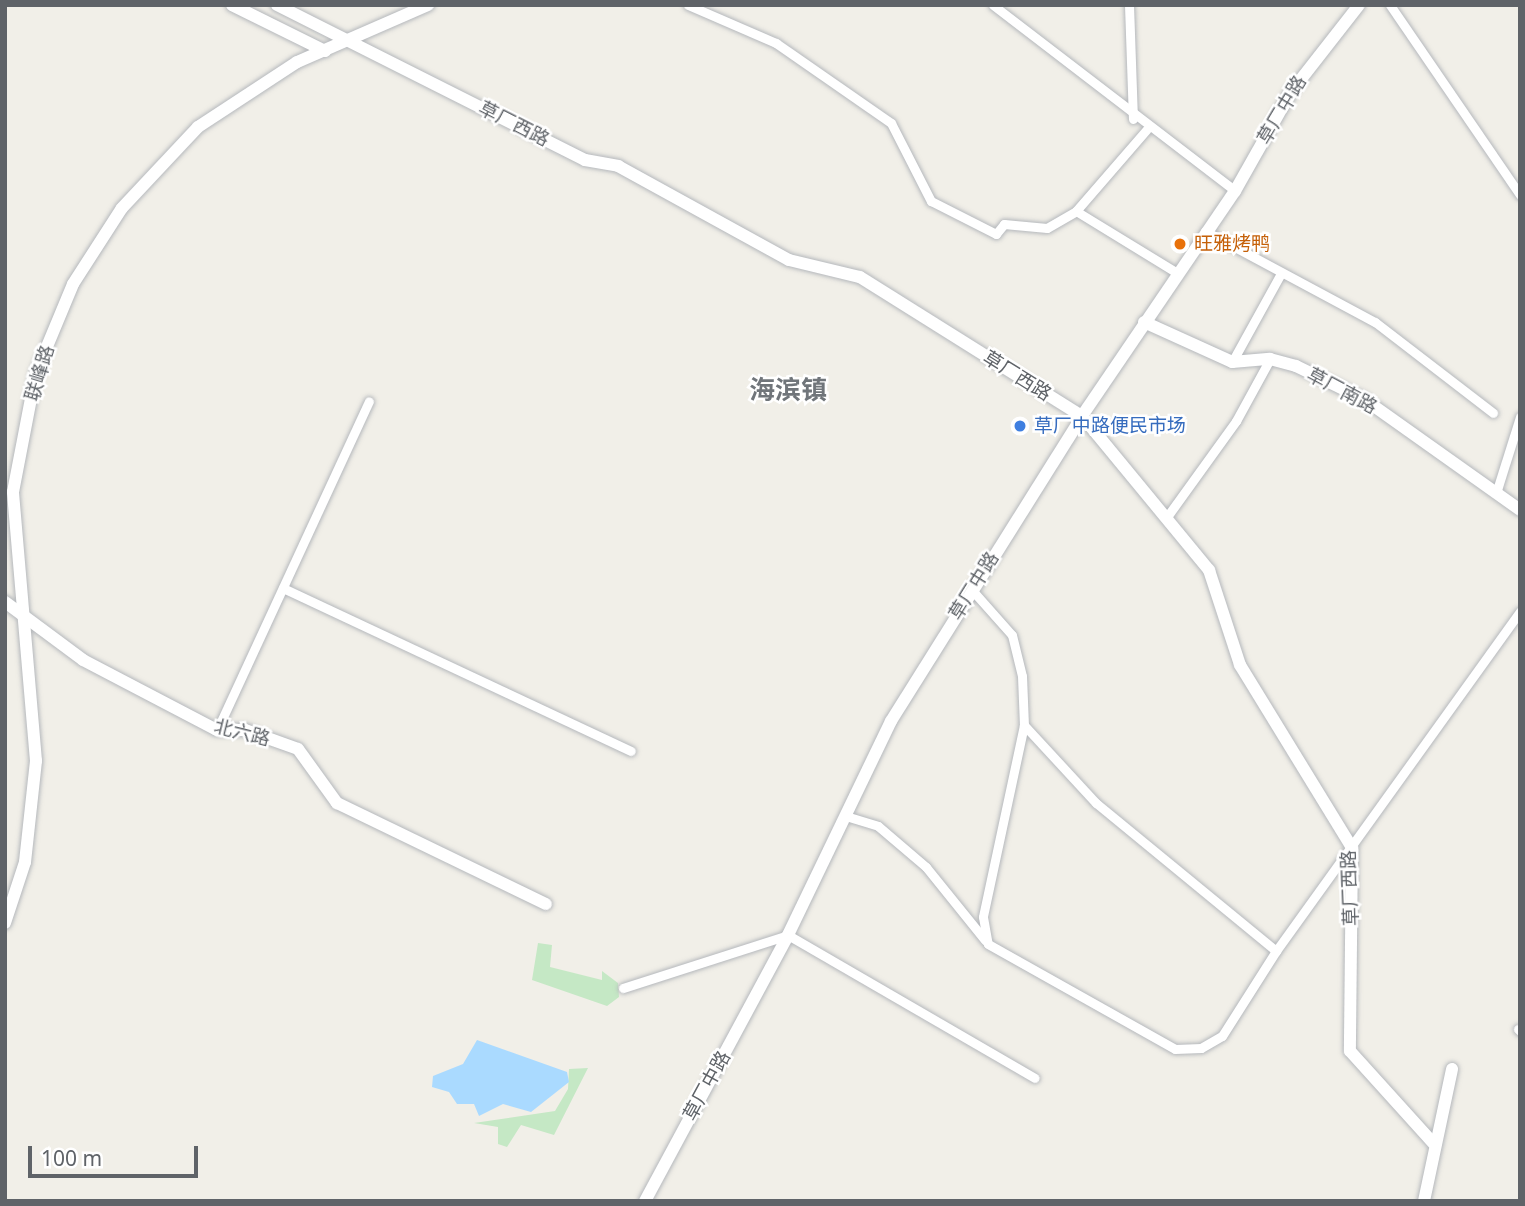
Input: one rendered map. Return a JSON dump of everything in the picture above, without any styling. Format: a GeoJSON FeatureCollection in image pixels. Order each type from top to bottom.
{"type":"FeatureCollection","features":[{"type":"Feature","properties":{"kind":"main road"},"geometry":{"type":"LineString","coordinates":[[232,5],[325,51]]}},
{"type":"Feature","properties":{"kind":"main road","name":"草厂西路"},"geometry":{"type":"LineString","coordinates":[[277,5],[585,160],[618,166],[789,260],[860,277],[1082,416],[1169,514],[1209,570],[1240,664],[1352,848],[1350,1051],[1433,1143]]}},
{"type":"Feature","properties":{"kind":"main road","name":"联峰路"},"geometry":{"type":"LineString","coordinates":[[5,923],[26,862],[36,761],[13,492],[36,373],[73,284],[122,208],[198,127],[325,51],[351,43],[428,5]]}},
{"type":"Feature","properties":{"kind":"main road","name":"草厂中路"},"geometry":{"type":"LineString","coordinates":[[645,1201],[789,935],[849,817],[891,721],[1082,416],[1205,231],[1235,191],[1291,92],[1359,5]]}},
{"type":"Feature","properties":{"kind":"main road","name":"草厂南路"},"geometry":{"type":"LineString","coordinates":[[1144,322],[1232,362],[1270,359],[1364,399],[1520,510]]}},
{"type":"Feature","properties":{"kind":"main road","name":"北六路"},"geometry":{"type":"LineString","coordinates":[[5,602],[83,660],[217,730],[245,730],[298,749],[337,803],[546,904]]}},
{"type":"Feature","properties":{"kind":"main road"},"geometry":{"type":"LineString","coordinates":[[1424,1201],[1433,1143],[1452,1069]]}},
{"type":"Feature","properties":{"kind":"street"},"geometry":{"type":"LineString","coordinates":[[688,5],[776,43],[891,123],[931,201],[996,234],[1004,224],[1047,228],[1076,211],[1147,129]]}},
{"type":"Feature","properties":{"kind":"street"},"geometry":{"type":"LineString","coordinates":[[993,5],[1133,119],[1235,191]]}},
{"type":"Feature","properties":{"kind":"street"},"geometry":{"type":"LineString","coordinates":[[1129,5],[1133,119]]}},
{"type":"Feature","properties":{"kind":"street"},"geometry":{"type":"LineString","coordinates":[[1390,5],[1520,195]]}},
{"type":"Feature","properties":{"kind":"street"},"geometry":{"type":"LineString","coordinates":[[1076,211],[1177,273]]}},
{"type":"Feature","properties":{"kind":"street"},"geometry":{"type":"LineString","coordinates":[[1205,231],[1280,275],[1297,276],[1375,323],[1493,413]]}},
{"type":"Feature","properties":{"kind":"street"},"geometry":{"type":"LineString","coordinates":[[1232,362],[1280,275]]}},
{"type":"Feature","properties":{"kind":"street"},"geometry":{"type":"LineString","coordinates":[[1169,514],[1236,421],[1270,359]]}},
{"type":"Feature","properties":{"kind":"street"},"geometry":{"type":"LineString","coordinates":[[217,730],[369,401]]}},
{"type":"Feature","properties":{"kind":"street"},"geometry":{"type":"LineString","coordinates":[[1496,493],[1520,417]]}},
{"type":"Feature","properties":{"kind":"street"},"geometry":{"type":"LineString","coordinates":[[283,587],[631,751]]}},
{"type":"Feature","properties":{"kind":"street"},"geometry":{"type":"LineString","coordinates":[[972,590],[1012,635],[1024,725],[983,917],[988,944]]}},
{"type":"Feature","properties":{"kind":"street"},"geometry":{"type":"LineString","coordinates":[[849,817],[878,826],[926,867],[988,944],[1175,1049],[1201,1048],[1222,1036],[1276,951],[1520,612]]}},
{"type":"Feature","properties":{"kind":"street"},"geometry":{"type":"LineString","coordinates":[[1024,725],[1096,803],[1276,951]]}},
{"type":"Feature","properties":{"kind":"street"},"geometry":{"type":"LineString","coordinates":[[623,988],[789,935],[1035,1078]]}},
{"type":"Feature","properties":{"kind":"green space"},"geometry":{"type":"Polygon","coordinates":[[[538,943],[552,945],[550,967],[602,980],[602,971],[618,983],[619,997],[607,1006],[532,980],[538,943]]]}},
{"type":"Feature","properties":{"kind":"green space"},"geometry":{"type":"Polygon","coordinates":[[[588,1068],[554,1135],[521,1125],[507,1147],[498,1144],[498,1127],[474,1123],[555,1111],[568,1089],[569,1069],[588,1068]]]}},
{"type":"Feature","properties":{"kind":"water"},"geometry":{"type":"Polygon","coordinates":[[[477,1040],[567,1072],[569,1082],[531,1112],[503,1104],[479,1116],[474,1104],[457,1104],[449,1092],[432,1087],[433,1076],[463,1064],[477,1040]]]}},
{"type":"Feature","properties":{"kind":"place","name":"旺雅烤鸭"},"geometry":{"type":"Point","coordinates":[1180,244]}},
{"type":"Feature","properties":{"kind":"place","name":"草厂中路便民市场"},"geometry":{"type":"Point","coordinates":[1020,426]}},
{"type":"Feature","properties":{"kind":"district","name":"海滨镇"},"geometry":{"type":"Point","coordinates":[788,390]}}]}
